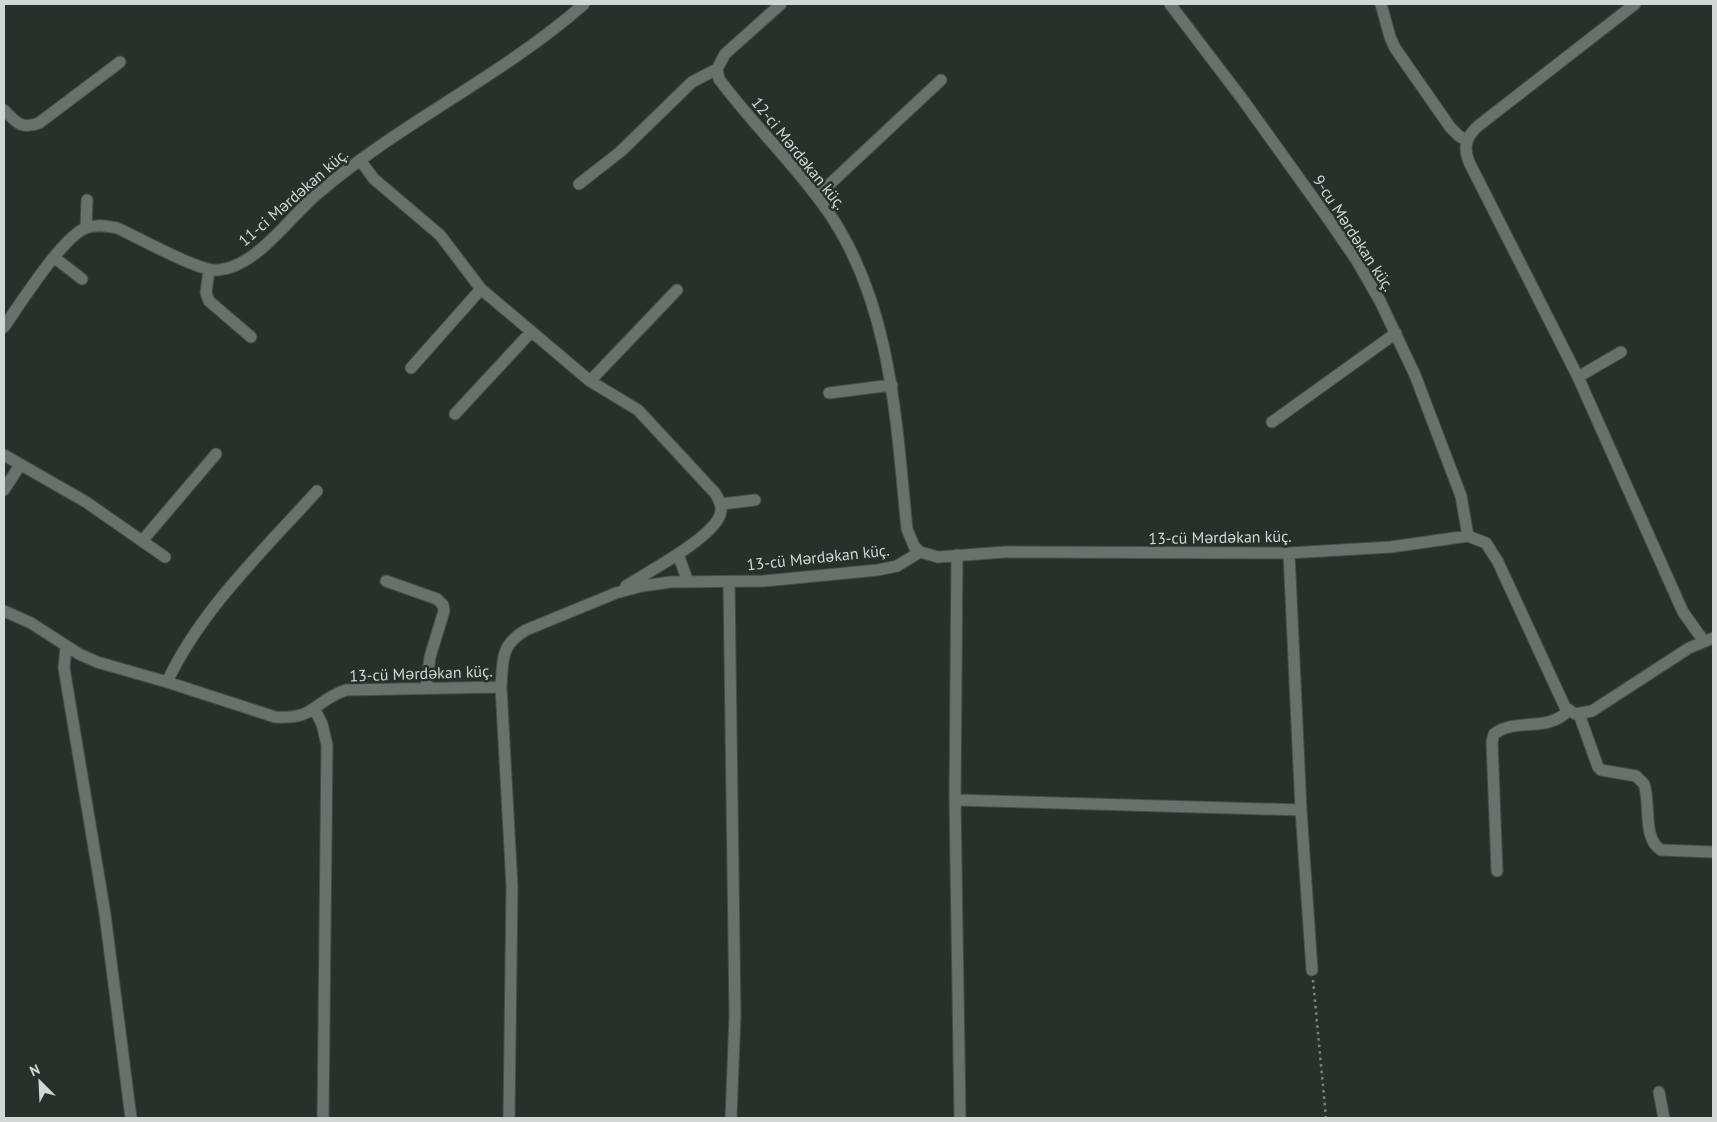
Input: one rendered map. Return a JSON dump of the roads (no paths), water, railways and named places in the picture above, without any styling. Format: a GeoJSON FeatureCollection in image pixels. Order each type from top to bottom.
{"type":"FeatureCollection","features":[{"type":"Feature","properties":{"kind":"street","name":"11-ci Mərdəkan küç."},"geometry":{"type":"LineString","coordinates":[[209,270],[227,268],[248,259],[304,206],[360,160],[539,40],[584,4]]}},
{"type":"Feature","properties":{"kind":"street"},"geometry":{"type":"LineString","coordinates":[[579,184],[620,152],[692,82],[716,69],[725,54],[781,4]]}},
{"type":"Feature","properties":{"kind":"street","name":"9-cu Mərdəkan küç."},"geometry":{"type":"LineString","coordinates":[[1170,4],[1243,100],[1357,260],[1396,333],[1415,375],[1461,496],[1468,536]]}},
{"type":"Feature","properties":{"kind":"street"},"geometry":{"type":"LineString","coordinates":[[1381,4],[1390,38],[1395,48],[1450,127],[1466,140]]}},
{"type":"Feature","properties":{"kind":"street"},"geometry":{"type":"LineString","coordinates":[[1497,871],[1492,742],[1494,734],[1508,727],[1553,722],[1574,713],[1602,706],[1708,639],[1683,612],[1578,377],[1469,162],[1465,148],[1466,140],[1478,126],[1636,4]]}},
{"type":"Feature","properties":{"kind":"street"},"geometry":{"type":"LineString","coordinates":[[4,110],[20,126],[29,127],[39,123],[120,62]]}},
{"type":"Feature","properties":{"kind":"street","name":"12-ci Mərdəkan küç."},"geometry":{"type":"LineString","coordinates":[[716,69],[719,79],[724,86],[817,196],[839,229],[863,280],[882,335],[892,385],[907,529],[914,546],[920,552]]}},
{"type":"Feature","properties":{"kind":"street"},"geometry":{"type":"LineString","coordinates":[[817,196],[941,80]]}},
{"type":"Feature","properties":{"kind":"street"},"geometry":{"type":"LineString","coordinates":[[360,160],[374,179],[445,240],[481,289],[590,381],[638,410],[715,493],[721,504],[721,513],[716,524],[678,554],[616,593]]}},
{"type":"Feature","properties":{"kind":"street"},"geometry":{"type":"LineString","coordinates":[[86,228],[87,200]]}},
{"type":"Feature","properties":{"kind":"street"},"geometry":{"type":"LineString","coordinates":[[4,327],[72,237],[86,228],[104,226],[117,228],[209,270],[206,294],[209,301],[251,337]]}},
{"type":"Feature","properties":{"kind":"street"},"geometry":{"type":"LineString","coordinates":[[55,258],[82,279]]}},
{"type":"Feature","properties":{"kind":"street"},"geometry":{"type":"LineString","coordinates":[[411,368],[481,289]]}},
{"type":"Feature","properties":{"kind":"street"},"geometry":{"type":"LineString","coordinates":[[590,381],[677,290]]}},
{"type":"Feature","properties":{"kind":"street"},"geometry":{"type":"LineString","coordinates":[[454,414],[531,332]]}},
{"type":"Feature","properties":{"kind":"street"},"geometry":{"type":"LineString","coordinates":[[1272,422],[1396,333]]}},
{"type":"Feature","properties":{"kind":"street"},"geometry":{"type":"LineString","coordinates":[[1578,377],[1621,352]]}},
{"type":"Feature","properties":{"kind":"street"},"geometry":{"type":"LineString","coordinates":[[829,393],[892,385]]}},
{"type":"Feature","properties":{"kind":"street"},"geometry":{"type":"LineString","coordinates":[[142,541],[216,454]]}},
{"type":"Feature","properties":{"kind":"street"},"geometry":{"type":"LineString","coordinates":[[4,455],[86,502],[165,557]]}},
{"type":"Feature","properties":{"kind":"street"},"geometry":{"type":"LineString","coordinates":[[4,490],[20,465]]}},
{"type":"Feature","properties":{"kind":"street"},"geometry":{"type":"LineString","coordinates":[[167,682],[178,657],[227,591],[317,491]]}},
{"type":"Feature","properties":{"kind":"street"},"geometry":{"type":"LineString","coordinates":[[721,504],[755,500]]}},
{"type":"Feature","properties":{"kind":"street"},"geometry":{"type":"LineString","coordinates":[[1468,536],[1486,543],[1491,550],[1574,713],[1598,767],[1601,770],[1636,776],[1644,784],[1651,837],[1656,847],[1661,850],[1713,852]]}},
{"type":"Feature","properties":{"kind":"street","name":"13-cü Mərdəkan küç."},"geometry":{"type":"LineString","coordinates":[[4,612],[31,623],[66,646],[97,662],[167,682],[275,717],[301,717],[315,710],[325,699],[346,690],[501,687],[506,646],[514,637],[526,630],[616,593],[642,586],[688,582],[729,583],[878,570],[897,566],[920,552],[938,557],[1005,552],[1289,553],[1391,547],[1468,536]]}},
{"type":"Feature","properties":{"kind":"street"},"geometry":{"type":"LineString","coordinates":[[1289,553],[1301,810],[1312,970]]}},
{"type":"Feature","properties":{"kind":"street"},"geometry":{"type":"LineString","coordinates":[[678,554],[688,582]]}},
{"type":"Feature","properties":{"kind":"street"},"geometry":{"type":"LineString","coordinates":[[957,555],[955,800],[960,1118]]}},
{"type":"Feature","properties":{"kind":"street"},"geometry":{"type":"LineString","coordinates":[[386,581],[437,599],[443,605],[444,611],[430,657],[426,688]]}},
{"type":"Feature","properties":{"kind":"street"},"geometry":{"type":"LineString","coordinates":[[729,583],[735,1015],[730,1118]]}},
{"type":"Feature","properties":{"kind":"street"},"geometry":{"type":"LineString","coordinates":[[66,646],[64,668],[105,914],[132,1118]]}},
{"type":"Feature","properties":{"kind":"street"},"geometry":{"type":"LineString","coordinates":[[501,687],[512,886],[509,1118]]}},
{"type":"Feature","properties":{"kind":"street"},"geometry":{"type":"LineString","coordinates":[[315,710],[322,724],[327,744],[323,1118]]}},
{"type":"Feature","properties":{"kind":"street"},"geometry":{"type":"LineString","coordinates":[[955,800],[1301,810]]}},
{"type":"Feature","properties":{"kind":"street"},"geometry":{"type":"LineString","coordinates":[[1659,1092],[1664,1118]]}}]}
